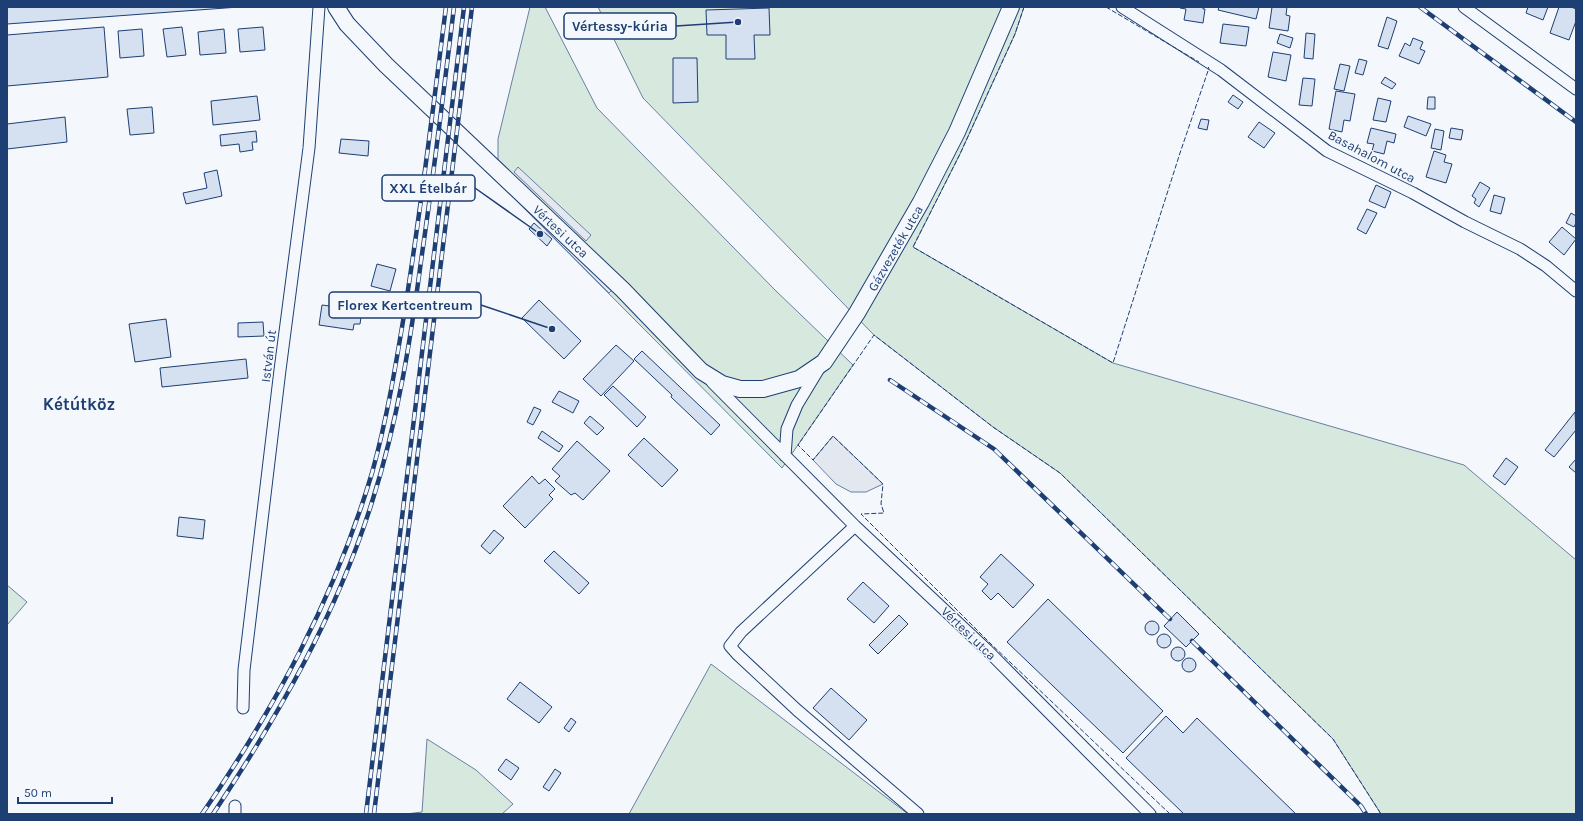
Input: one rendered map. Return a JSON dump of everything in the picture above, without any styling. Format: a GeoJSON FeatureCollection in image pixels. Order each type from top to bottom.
{"type":"FeatureCollection","features":[{"type":"Feature","properties":{"kind":"street","name":"István út"},"geometry":{"type":"LineString","coordinates":[[243,708],[244,670],[279,378],[309,148],[319,7]]}},
{"type":"Feature","properties":{"kind":"street","name":"Vértesi utca"},"geometry":{"type":"LineString","coordinates":[[336,7],[347,24],[386,66],[623,290],[855,526],[987,650],[1150,814]]}},
{"type":"Feature","properties":{"kind":"street","name":"Gázvezeték utca"},"geometry":{"type":"LineString","coordinates":[[701,371],[722,384],[740,389],[764,389],[798,379],[824,362],[857,312],[922,202],[957,132],[1011,7]]}},
{"type":"Feature","properties":{"kind":"street","name":"Basahalom utca"},"geometry":{"type":"LineString","coordinates":[[1122,7],[1222,70],[1327,150],[1520,249],[1546,266],[1576,290]]}},
{"type":"Feature","properties":{"kind":"street"},"geometry":{"type":"LineString","coordinates":[[1464,7],[1576,89]]}},
{"type":"Feature","properties":{"kind":"street"},"geometry":{"type":"LineString","coordinates":[[785,456],[787,429],[797,405],[824,362]]}},
{"type":"Feature","properties":{"kind":"street"},"geometry":{"type":"LineString","coordinates":[[855,526],[741,632],[730,646],[736,654],[797,710],[918,814]]}},
{"type":"Feature","properties":{"kind":"shaded area"},"geometry":{"type":"Polygon","coordinates":[[[530,7],[545,7],[597,108],[775,290],[853,365],[782,468],[498,182],[498,139],[530,7]]]}},
{"type":"Feature","properties":{"kind":"shaded area"},"geometry":{"type":"Polygon","coordinates":[[[598,7],[1024,7],[1015,34],[960,154],[913,247],[1113,363],[1464,465],[1576,560],[1576,814],[1381,814],[1333,739],[1060,473],[993,427],[874,335],[643,98],[598,7]]]}},
{"type":"Feature","properties":{"kind":"shaded area"},"geometry":{"type":"Polygon","coordinates":[[[518,167],[591,235],[586,241],[514,172],[518,167]]]}},
{"type":"Feature","properties":{"kind":"shaded area"},"geometry":{"type":"Polygon","coordinates":[[[528,202],[614,288],[609,293],[523,207],[528,202]]]}},
{"type":"Feature","properties":{"kind":"shaded area"},"geometry":{"type":"Polygon","coordinates":[[[833,436],[883,484],[866,492],[851,492],[836,484],[813,460],[833,436]]]}},
{"type":"Feature","properties":{"kind":"shaded area"},"geometry":{"type":"Polygon","coordinates":[[[7,585],[27,602],[7,625],[7,585]]]}},
{"type":"Feature","properties":{"kind":"shaded area"},"geometry":{"type":"Polygon","coordinates":[[[711,664],[908,814],[629,814],[711,664]]]}},
{"type":"Feature","properties":{"kind":"shaded area"},"geometry":{"type":"Polygon","coordinates":[[[427,739],[476,770],[513,804],[502,814],[406,814],[422,812],[427,739]]]}},
{"type":"Feature","properties":{"kind":"building"},"geometry":{"type":"Polygon","coordinates":[[[7,7],[239,7],[7,24],[7,7]]]}},
{"type":"Feature","properties":{"kind":"building"},"geometry":{"type":"Polygon","coordinates":[[[1180,7],[1203,7],[1203,9],[1205,9],[1203,23],[1184,20],[1186,9],[1180,7]]]}},
{"type":"Feature","properties":{"kind":"building"},"geometry":{"type":"Polygon","coordinates":[[[1219,7],[1259,7],[1256,19],[1218,10],[1219,7]]]}},
{"type":"Feature","properties":{"kind":"building"},"geometry":{"type":"Polygon","coordinates":[[[1272,7],[1287,7],[1286,15],[1290,16],[1288,31],[1269,28],[1272,7]]]}},
{"type":"Feature","properties":{"kind":"building"},"geometry":{"type":"Polygon","coordinates":[[[1528,7],[1548,7],[1543,20],[1526,13],[1528,7]]]}},
{"type":"Feature","properties":{"kind":"building"},"geometry":{"type":"Polygon","coordinates":[[[1559,7],[1571,7],[1576,9],[1576,21],[1569,40],[1550,33],[1559,7]]]}},
{"type":"Feature","properties":{"kind":"building"},"geometry":{"type":"Polygon","coordinates":[[[769,8],[770,35],[754,35],[755,59],[726,59],[726,35],[707,35],[706,10],[769,8]]]}},
{"type":"Feature","properties":{"kind":"building"},"geometry":{"type":"Polygon","coordinates":[[[1387,17],[1397,21],[1388,49],[1378,46],[1387,17]]]}},
{"type":"Feature","properties":{"kind":"building"},"geometry":{"type":"Polygon","coordinates":[[[1223,24],[1249,27],[1246,46],[1220,43],[1223,24]]]}},
{"type":"Feature","properties":{"kind":"building"},"geometry":{"type":"Polygon","coordinates":[[[104,27],[108,77],[7,86],[7,35],[104,27]]]}},
{"type":"Feature","properties":{"kind":"building"},"geometry":{"type":"Polygon","coordinates":[[[182,27],[186,55],[167,57],[163,29],[182,27]]]}},
{"type":"Feature","properties":{"kind":"building"},"geometry":{"type":"Polygon","coordinates":[[[263,27],[265,50],[240,52],[238,29],[263,27]]]}},
{"type":"Feature","properties":{"kind":"building"},"geometry":{"type":"Polygon","coordinates":[[[142,29],[144,56],[120,58],[118,31],[142,29]]]}},
{"type":"Feature","properties":{"kind":"building"},"geometry":{"type":"Polygon","coordinates":[[[224,29],[226,53],[200,55],[198,32],[224,29]]]}},
{"type":"Feature","properties":{"kind":"building"},"geometry":{"type":"Polygon","coordinates":[[[1306,33],[1315,34],[1313,59],[1304,58],[1306,33]]]}},
{"type":"Feature","properties":{"kind":"building"},"geometry":{"type":"Polygon","coordinates":[[[1280,34],[1293,38],[1290,48],[1277,43],[1280,34]]]}},
{"type":"Feature","properties":{"kind":"building"},"geometry":{"type":"Polygon","coordinates":[[[1413,38],[1423,42],[1420,49],[1425,51],[1419,64],[1399,56],[1405,43],[1410,46],[1413,38]]]}},
{"type":"Feature","properties":{"kind":"building"},"geometry":{"type":"Polygon","coordinates":[[[1273,52],[1291,55],[1286,81],[1268,77],[1273,52]]]}},
{"type":"Feature","properties":{"kind":"building"},"geometry":{"type":"Polygon","coordinates":[[[673,58],[697,58],[698,102],[673,103],[673,58]]]}},
{"type":"Feature","properties":{"kind":"building"},"geometry":{"type":"Polygon","coordinates":[[[1359,59],[1367,61],[1363,75],[1355,73],[1359,59]]]}},
{"type":"Feature","properties":{"kind":"building"},"geometry":{"type":"Polygon","coordinates":[[[1340,64],[1350,66],[1344,91],[1334,89],[1340,64]]]}},
{"type":"Feature","properties":{"kind":"building"},"geometry":{"type":"Polygon","coordinates":[[[1385,77],[1396,84],[1392,89],[1381,83],[1385,77]]]}},
{"type":"Feature","properties":{"kind":"building"},"geometry":{"type":"Polygon","coordinates":[[[1303,78],[1315,79],[1312,106],[1299,105],[1303,78]]]}},
{"type":"Feature","properties":{"kind":"building"},"geometry":{"type":"Polygon","coordinates":[[[1336,91],[1355,94],[1350,121],[1344,120],[1342,132],[1329,129],[1336,91]]]}},
{"type":"Feature","properties":{"kind":"building"},"geometry":{"type":"Polygon","coordinates":[[[1233,95],[1243,102],[1238,109],[1228,102],[1233,95]]]}},
{"type":"Feature","properties":{"kind":"building"},"geometry":{"type":"Polygon","coordinates":[[[257,96],[260,120],[213,125],[211,101],[257,96]]]}},
{"type":"Feature","properties":{"kind":"building"},"geometry":{"type":"Polygon","coordinates":[[[1428,97],[1435,97],[1435,109],[1427,109],[1428,97]]]}},
{"type":"Feature","properties":{"kind":"building"},"geometry":{"type":"Polygon","coordinates":[[[1378,98],[1391,101],[1386,122],[1373,120],[1378,98]]]}},
{"type":"Feature","properties":{"kind":"building"},"geometry":{"type":"Polygon","coordinates":[[[152,107],[154,133],[130,135],[127,109],[152,107]]]}},
{"type":"Feature","properties":{"kind":"building"},"geometry":{"type":"Polygon","coordinates":[[[1408,116],[1431,124],[1426,136],[1404,127],[1408,116]]]}},
{"type":"Feature","properties":{"kind":"building"},"geometry":{"type":"Polygon","coordinates":[[[65,117],[67,142],[7,149],[7,124],[65,117]]]}},
{"type":"Feature","properties":{"kind":"building"},"geometry":{"type":"Polygon","coordinates":[[[1201,119],[1209,120],[1207,130],[1198,128],[1201,119]]]}},
{"type":"Feature","properties":{"kind":"building"},"geometry":{"type":"Polygon","coordinates":[[[1259,122],[1275,133],[1264,148],[1248,137],[1259,122]]]}},
{"type":"Feature","properties":{"kind":"building"},"geometry":{"type":"Polygon","coordinates":[[[1371,128],[1396,134],[1394,143],[1387,141],[1384,154],[1372,151],[1374,144],[1367,143],[1371,128]]]}},
{"type":"Feature","properties":{"kind":"building"},"geometry":{"type":"Polygon","coordinates":[[[1451,128],[1463,130],[1461,140],[1449,138],[1451,128]]]}},
{"type":"Feature","properties":{"kind":"building"},"geometry":{"type":"Polygon","coordinates":[[[1435,129],[1444,131],[1441,150],[1431,148],[1435,129]]]}},
{"type":"Feature","properties":{"kind":"building"},"geometry":{"type":"Polygon","coordinates":[[[256,131],[257,142],[252,142],[253,150],[240,152],[239,144],[221,146],[220,135],[256,131]]]}},
{"type":"Feature","properties":{"kind":"building"},"geometry":{"type":"Polygon","coordinates":[[[341,139],[369,141],[368,156],[339,153],[341,139]]]}},
{"type":"Feature","properties":{"kind":"building"},"geometry":{"type":"Polygon","coordinates":[[[1434,151],[1446,155],[1444,162],[1452,164],[1446,183],[1426,177],[1434,151]]]}},
{"type":"Feature","properties":{"kind":"building"},"geometry":{"type":"Polygon","coordinates":[[[217,170],[222,196],[186,204],[183,193],[207,188],[204,173],[217,170]]]}},
{"type":"Feature","properties":{"kind":"building"},"geometry":{"type":"Polygon","coordinates":[[[1480,182],[1490,188],[1479,207],[1474,203],[1476,199],[1472,196],[1480,182]]]}},
{"type":"Feature","properties":{"kind":"building"},"geometry":{"type":"Polygon","coordinates":[[[1376,185],[1391,192],[1385,208],[1369,201],[1376,185]]]}},
{"type":"Feature","properties":{"kind":"building"},"geometry":{"type":"Polygon","coordinates":[[[1494,195],[1505,198],[1501,214],[1490,211],[1494,195]]]}},
{"type":"Feature","properties":{"kind":"building"},"geometry":{"type":"Polygon","coordinates":[[[1367,209],[1377,213],[1366,234],[1357,229],[1367,209]]]}},
{"type":"Feature","properties":{"kind":"building"},"geometry":{"type":"Polygon","coordinates":[[[1571,213],[1576,216],[1576,223],[1574,227],[1566,223],[1571,213]]]}},
{"type":"Feature","properties":{"kind":"building"},"geometry":{"type":"Polygon","coordinates":[[[534,223],[552,239],[547,246],[529,229],[534,223]]]}},
{"type":"Feature","properties":{"kind":"building"},"geometry":{"type":"Polygon","coordinates":[[[1562,227],[1576,239],[1564,255],[1549,242],[1562,227]]]}},
{"type":"Feature","properties":{"kind":"building"},"geometry":{"type":"Polygon","coordinates":[[[377,264],[396,269],[390,291],[371,286],[377,264]]]}},
{"type":"Feature","properties":{"kind":"building"},"geometry":{"type":"Polygon","coordinates":[[[539,300],[581,341],[564,359],[522,318],[539,300]]]}},
{"type":"Feature","properties":{"kind":"building"},"geometry":{"type":"Polygon","coordinates":[[[322,305],[362,310],[360,324],[354,324],[353,330],[319,325],[322,305]]]}},
{"type":"Feature","properties":{"kind":"building"},"geometry":{"type":"Polygon","coordinates":[[[166,319],[171,357],[135,362],[129,324],[166,319]]]}},
{"type":"Feature","properties":{"kind":"building"},"geometry":{"type":"Polygon","coordinates":[[[263,322],[264,336],[238,337],[238,323],[263,322]]]}},
{"type":"Feature","properties":{"kind":"building"},"geometry":{"type":"Polygon","coordinates":[[[616,345],[634,361],[601,396],[583,379],[616,345]]]}},
{"type":"Feature","properties":{"kind":"building"},"geometry":{"type":"Polygon","coordinates":[[[642,351],[720,425],[711,435],[634,359],[642,351]]]}},
{"type":"Feature","properties":{"kind":"building"},"geometry":{"type":"Polygon","coordinates":[[[246,359],[248,378],[162,387],[160,368],[246,359]]]}},
{"type":"Feature","properties":{"kind":"building"},"geometry":{"type":"Polygon","coordinates":[[[613,386],[646,417],[637,427],[604,395],[613,386]]]}},
{"type":"Feature","properties":{"kind":"building"},"geometry":{"type":"Polygon","coordinates":[[[559,391],[579,401],[573,413],[552,402],[559,391]]]}},
{"type":"Feature","properties":{"kind":"building"},"geometry":{"type":"Polygon","coordinates":[[[534,407],[541,410],[533,425],[527,422],[534,407]]]}},
{"type":"Feature","properties":{"kind":"building"},"geometry":{"type":"Polygon","coordinates":[[[1575,412],[1576,430],[1554,457],[1545,450],[1575,412]]]}},
{"type":"Feature","properties":{"kind":"building"},"geometry":{"type":"Polygon","coordinates":[[[590,416],[604,428],[597,435],[584,423],[590,416]]]}},
{"type":"Feature","properties":{"kind":"building"},"geometry":{"type":"Polygon","coordinates":[[[542,431],[563,446],[559,452],[538,438],[542,431]]]}},
{"type":"Feature","properties":{"kind":"building"},"geometry":{"type":"Polygon","coordinates":[[[644,438],[678,470],[662,487],[628,455],[644,438]]]}},
{"type":"Feature","properties":{"kind":"building"},"geometry":{"type":"Polygon","coordinates":[[[577,441],[610,471],[583,500],[575,493],[571,495],[555,481],[560,476],[552,469],[577,441]]]}},
{"type":"Feature","properties":{"kind":"building"},"geometry":{"type":"Polygon","coordinates":[[[1506,458],[1518,467],[1505,485],[1493,476],[1506,458]]]}},
{"type":"Feature","properties":{"kind":"building"},"geometry":{"type":"Polygon","coordinates":[[[1576,459],[1576,473],[1569,467],[1576,459]]]}},
{"type":"Feature","properties":{"kind":"building"},"geometry":{"type":"Polygon","coordinates":[[[532,476],[539,484],[545,479],[555,489],[549,495],[553,499],[525,528],[503,506],[532,476]]]}},
{"type":"Feature","properties":{"kind":"building"},"geometry":{"type":"Polygon","coordinates":[[[179,517],[205,520],[203,539],[177,536],[179,517]]]}},
{"type":"Feature","properties":{"kind":"building"},"geometry":{"type":"Polygon","coordinates":[[[494,530],[504,538],[490,554],[481,546],[494,530]]]}},
{"type":"Feature","properties":{"kind":"building"},"geometry":{"type":"Polygon","coordinates":[[[554,551],[589,583],[579,594],[544,561],[554,551]]]}},
{"type":"Feature","properties":{"kind":"building"},"geometry":{"type":"Polygon","coordinates":[[[1001,554],[1034,585],[1013,608],[998,593],[991,600],[982,591],[988,584],[980,577],[1001,554]]]}},
{"type":"Feature","properties":{"kind":"building"},"geometry":{"type":"Polygon","coordinates":[[[863,582],[889,606],[874,623],[847,599],[863,582]]]}},
{"type":"Feature","properties":{"kind":"building"},"geometry":{"type":"Polygon","coordinates":[[[1048,599],[1163,711],[1123,753],[1007,642],[1048,599]]]}},
{"type":"Feature","properties":{"kind":"building"},"geometry":{"type":"Polygon","coordinates":[[[1177,612],[1199,634],[1186,647],[1164,626],[1177,612]]]}},
{"type":"Feature","properties":{"kind":"building"},"geometry":{"type":"Polygon","coordinates":[[[899,615],[908,624],[878,654],[869,645],[899,615]]]}},
{"type":"Feature","properties":{"kind":"building"},"geometry":{"type":"Polygon","coordinates":[[[1149,621],[1155,621],[1159,625],[1159,631],[1155,635],[1149,635],[1145,631],[1145,625],[1149,621]]]}},
{"type":"Feature","properties":{"kind":"building"},"geometry":{"type":"Polygon","coordinates":[[[1161,634],[1167,634],[1171,638],[1171,644],[1167,648],[1161,648],[1157,644],[1157,638],[1161,634]]]}},
{"type":"Feature","properties":{"kind":"building"},"geometry":{"type":"Polygon","coordinates":[[[1175,647],[1181,647],[1185,651],[1185,657],[1181,661],[1175,661],[1171,657],[1171,651],[1175,647]]]}},
{"type":"Feature","properties":{"kind":"building"},"geometry":{"type":"Polygon","coordinates":[[[1186,658],[1192,658],[1196,662],[1196,668],[1192,672],[1186,672],[1182,668],[1182,662],[1186,658]]]}},
{"type":"Feature","properties":{"kind":"building"},"geometry":{"type":"Polygon","coordinates":[[[520,682],[552,707],[539,723],[507,699],[520,682]]]}},
{"type":"Feature","properties":{"kind":"building"},"geometry":{"type":"Polygon","coordinates":[[[831,688],[867,720],[849,740],[813,708],[831,688]]]}},
{"type":"Feature","properties":{"kind":"building"},"geometry":{"type":"Polygon","coordinates":[[[1166,716],[1183,733],[1197,718],[1296,814],[1184,814],[1126,758],[1166,716]]]}},
{"type":"Feature","properties":{"kind":"building"},"geometry":{"type":"Polygon","coordinates":[[[571,718],[576,722],[569,732],[564,728],[571,718]]]}},
{"type":"Feature","properties":{"kind":"building"},"geometry":{"type":"Polygon","coordinates":[[[506,759],[519,768],[511,780],[498,770],[506,759]]]}},
{"type":"Feature","properties":{"kind":"building"},"geometry":{"type":"Polygon","coordinates":[[[555,769],[561,773],[549,791],[543,787],[555,769]]]}},
{"type":"Feature","properties":{"kind":"railway"},"geometry":{"type":"LineString","coordinates":[[202,814],[254,733],[300,650],[340,564],[372,473],[387,412],[405,309],[422,196],[446,7]]}},
{"type":"Feature","properties":{"kind":"railway"},"geometry":{"type":"LineString","coordinates":[[213,814],[283,702],[304,663],[342,584],[358,544],[372,502],[389,441],[403,379],[435,161],[454,7]]}},
{"type":"Feature","properties":{"kind":"railway"},"geometry":{"type":"LineString","coordinates":[[366,814],[464,7]]}},
{"type":"Feature","properties":{"kind":"railway"},"geometry":{"type":"LineString","coordinates":[[374,814],[472,7]]}},
{"type":"Feature","properties":{"kind":"railway"},"geometry":{"type":"LineString","coordinates":[[1420,7],[1576,122]]}},
{"type":"Feature","properties":{"kind":"railway"},"geometry":{"type":"LineString","coordinates":[[890,380],[994,449],[1170,619]]}},
{"type":"Feature","properties":{"kind":"railway"},"geometry":{"type":"LineString","coordinates":[[1192,641],[1361,806],[1366,814]]}},
{"type":"Feature","properties":{"kind":"fence"},"geometry":{"type":"LineString","coordinates":[[1024,7],[1015,34],[960,154],[913,247],[1113,363],[1180,153],[1209,68],[1208,67]]}},
{"type":"Feature","properties":{"kind":"fence"},"geometry":{"type":"LineString","coordinates":[[1106,7],[1199,62]]}},
{"type":"Feature","properties":{"kind":"fence"},"geometry":{"type":"LineString","coordinates":[[1170,814],[991,644],[861,514],[884,513],[881,504],[883,484],[833,436],[813,460],[798,445],[874,335],[993,427],[1060,473],[1333,739],[1381,814]]}},
{"type":"Feature","properties":{"kind":"place","name":"Vértessy-kúria"},"geometry":{"type":"Point","coordinates":[738,22]}},
{"type":"Feature","properties":{"kind":"place","name":"XXL Ételbár"},"geometry":{"type":"Point","coordinates":[540,234]}},
{"type":"Feature","properties":{"kind":"place","name":"Florex Kertcentreum"},"geometry":{"type":"Point","coordinates":[552,329]}},
{"type":"Feature","properties":{"kind":"district","name":"Kétútköz"},"geometry":{"type":"Point","coordinates":[79,404]}}]}
